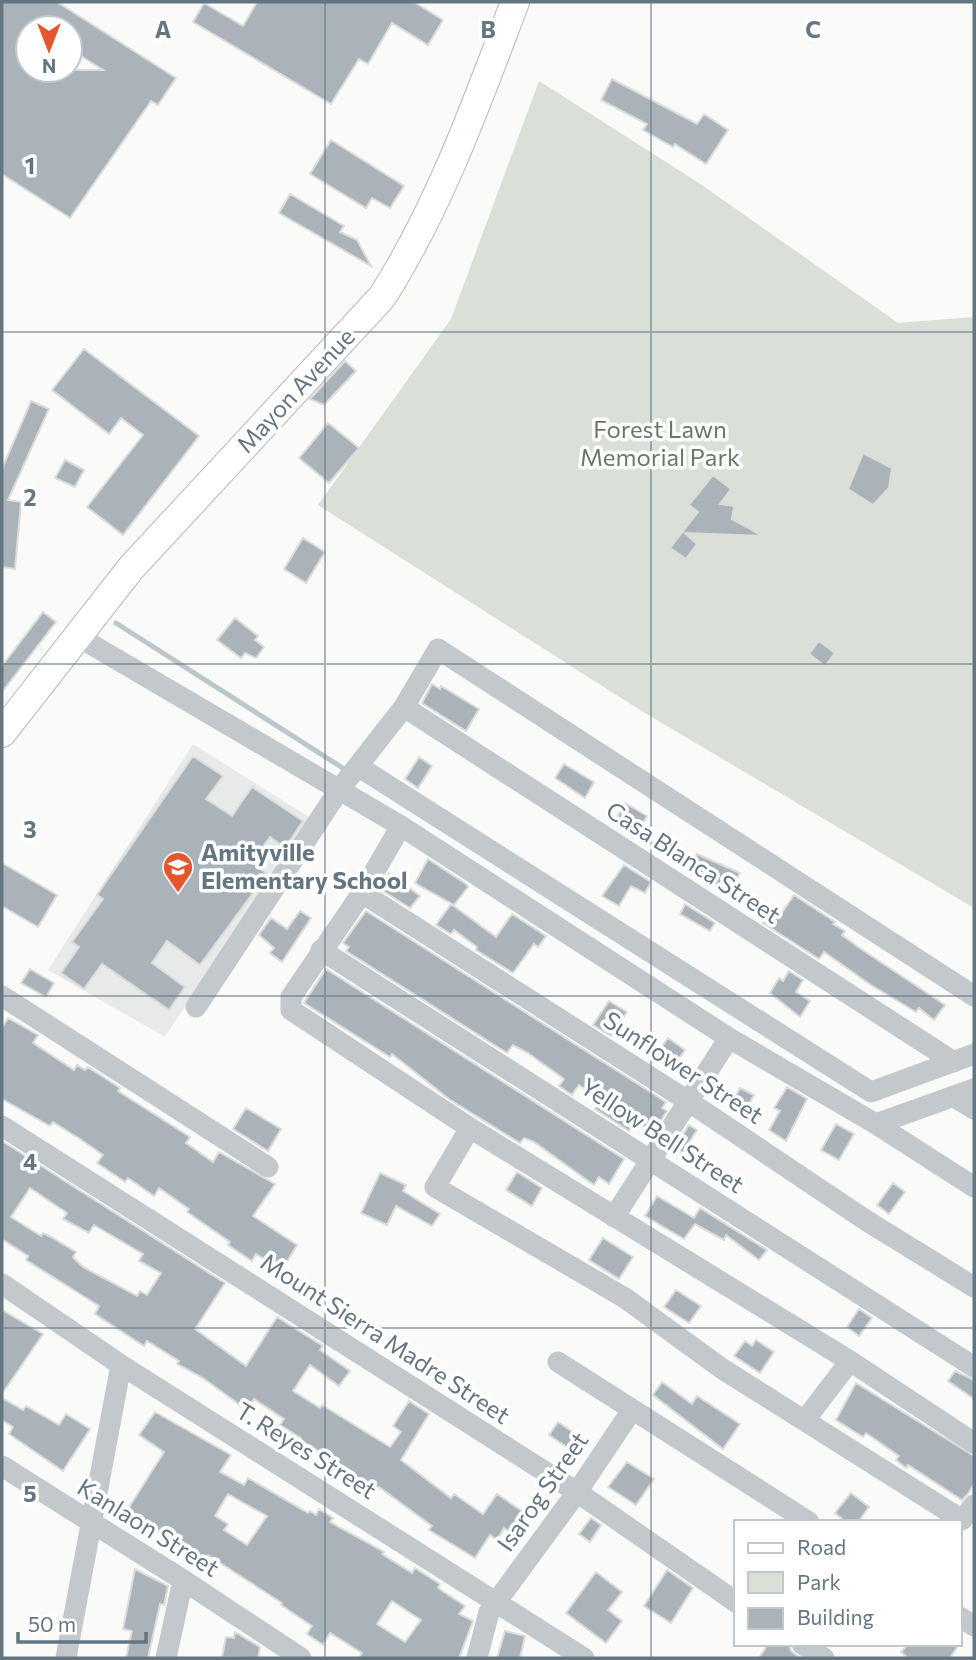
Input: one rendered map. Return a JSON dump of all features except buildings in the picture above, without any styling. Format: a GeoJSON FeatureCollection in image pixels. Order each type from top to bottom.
{"type":"FeatureCollection","features":[{"type":"Feature","properties":{"kind":"main road","name":"Mayon Avenue"},"geometry":{"type":"LineString","coordinates":[[2,733],[131,568],[382,297],[414,246],[433,205],[515,2]]}},
{"type":"Feature","properties":{"kind":"street"},"geometry":{"type":"LineString","coordinates":[[77,636],[401,826],[729,1038],[876,1124],[974,1187]]}},
{"type":"Feature","properties":{"kind":"street"},"geometry":{"type":"LineString","coordinates":[[196,1007],[339,790],[404,707],[438,649],[974,996]]}},
{"type":"Feature","properties":{"kind":"street","name":"Casa Blanca Street"},"geometry":{"type":"LineString","coordinates":[[404,707],[964,1058]]}},
{"type":"Feature","properties":{"kind":"street"},"geometry":{"type":"LineString","coordinates":[[359,767],[871,1092],[964,1058]]}},
{"type":"Feature","properties":{"kind":"street"},"geometry":{"type":"LineString","coordinates":[[401,826],[362,893],[291,997],[291,1010],[470,1128],[850,1361],[974,1443]]}},
{"type":"Feature","properties":{"kind":"street","name":"Sunflower Street"},"geometry":{"type":"LineString","coordinates":[[362,893],[688,1101],[867,1221],[974,1287]]}},
{"type":"Feature","properties":{"kind":"street","name":"Yellow Bell Street"},"geometry":{"type":"LineString","coordinates":[[321,950],[974,1367]]}},
{"type":"Feature","properties":{"kind":"street"},"geometry":{"type":"LineString","coordinates":[[2,996],[268,1167]]}},
{"type":"Feature","properties":{"kind":"street"},"geometry":{"type":"LineString","coordinates":[[614,1217],[729,1038]]}},
{"type":"Feature","properties":{"kind":"street"},"geometry":{"type":"LineString","coordinates":[[876,1124],[974,1089]]}},
{"type":"Feature","properties":{"kind":"street"},"geometry":{"type":"LineString","coordinates":[[953,1096],[974,1109]]}},
{"type":"Feature","properties":{"kind":"street","name":"Mount Sierra Madre Street"},"geometry":{"type":"LineString","coordinates":[[2,1126],[577,1492],[734,1601]]}},
{"type":"Feature","properties":{"kind":"street"},"geometry":{"type":"LineString","coordinates":[[470,1128],[435,1187],[625,1298],[689,1346],[805,1420],[968,1513]]}},
{"type":"Feature","properties":{"kind":"street","name":"T. Reyes Street"},"geometry":{"type":"LineString","coordinates":[[2,1284],[121,1365],[584,1658]]}},
{"type":"Feature","properties":{"kind":"street"},"geometry":{"type":"LineString","coordinates":[[805,1420],[850,1361]]}},
{"type":"Feature","properties":{"kind":"street"},"geometry":{"type":"LineString","coordinates":[[558,1362],[806,1520]]}},
{"type":"Feature","properties":{"kind":"street"},"geometry":{"type":"LineString","coordinates":[[66,1658],[121,1365]]}},
{"type":"Feature","properties":{"kind":"street","name":"Isarog Street"},"geometry":{"type":"LineString","coordinates":[[477,1658],[489,1612],[577,1492],[632,1410]]}},
{"type":"Feature","properties":{"kind":"street","name":"Kanlaon Street"},"geometry":{"type":"LineString","coordinates":[[2,1466],[184,1580],[269,1649],[301,1658]]}},
{"type":"Feature","properties":{"kind":"street"},"geometry":{"type":"LineString","coordinates":[[166,1658],[184,1580]]}},
{"type":"Feature","properties":{"kind":"street"},"geometry":{"type":"LineString","coordinates":[[805,1646],[824,1658]]}},
{"type":"Feature","properties":{"kind":"shaded area","name":"Amityville Elementary School"},"geometry":{"type":"Polygon","coordinates":[[[193,744],[309,817],[165,1037],[48,970],[193,744]]]}},
{"type":"Feature","properties":{"kind":"green space","name":"Forest Lawn Memorial Park"},"geometry":{"type":"Polygon","coordinates":[[[539,81],[702,185],[898,323],[974,317],[974,908],[640,710],[318,505],[451,319],[539,81]]]}},
{"type":"Feature","properties":{"kind":"waterway"},"geometry":{"type":"LineString","coordinates":[[116,623],[349,772]]}},
{"type":"Feature","properties":{"kind":"place","name":"Amityville Elementary School"},"geometry":{"type":"Point","coordinates":[178,894]}}]}
